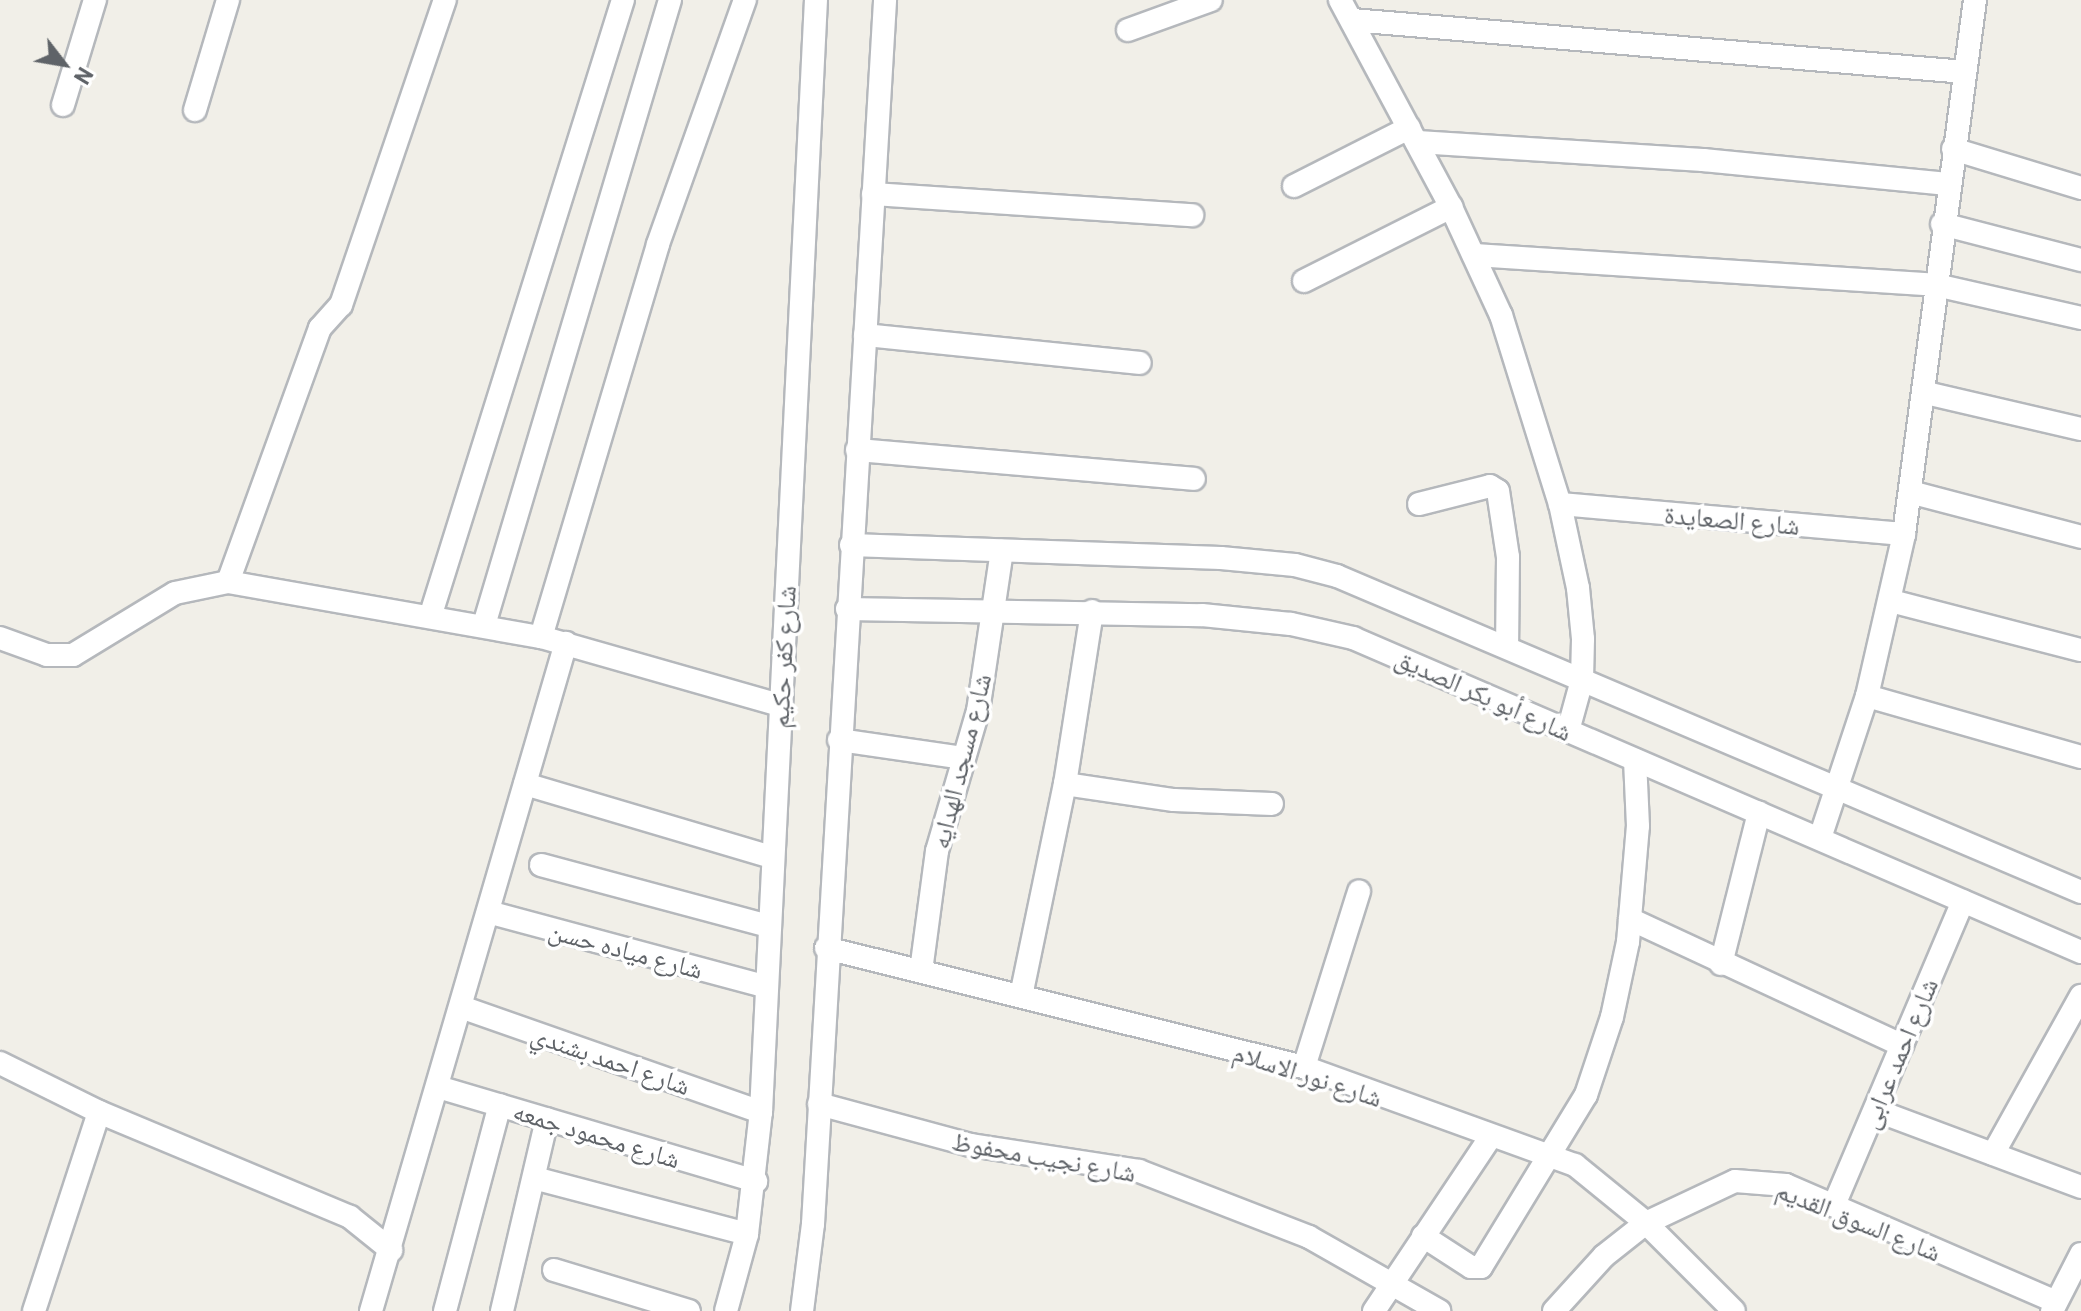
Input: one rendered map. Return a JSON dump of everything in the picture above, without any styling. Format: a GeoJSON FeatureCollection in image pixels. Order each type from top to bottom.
{"type":"FeatureCollection","features":[{"type":"Feature","properties":{"kind":"street"},"geometry":{"type":"LineString","coordinates":[[63,105],[95,0]]}},
{"type":"Feature","properties":{"kind":"street"},"geometry":{"type":"LineString","coordinates":[[195,110],[228,0]]}},
{"type":"Feature","properties":{"kind":"street"},"geometry":{"type":"LineString","coordinates":[[228,582],[320,328],[341,305],[445,0]]}},
{"type":"Feature","properties":{"kind":"street"},"geometry":{"type":"LineString","coordinates":[[431,614],[623,0]]}},
{"type":"Feature","properties":{"kind":"street"},"geometry":{"type":"LineString","coordinates":[[484,625],[670,0]]}},
{"type":"Feature","properties":{"kind":"street"},"geometry":{"type":"LineString","coordinates":[[541,637],[658,244],[745,0]]}},
{"type":"Feature","properties":{"kind":"street"},"geometry":{"type":"LineString","coordinates":[[802,1311],[819,1104],[885,0]]}},
{"type":"Feature","properties":{"kind":"street"},"geometry":{"type":"LineString","coordinates":[[1128,30],[1211,0]]}},
{"type":"Feature","properties":{"kind":"street"},"geometry":{"type":"LineString","coordinates":[[1340,0],[1451,207],[1501,315],[1560,504],[1578,588],[1582,680],[1568,731]]}},
{"type":"Feature","properties":{"kind":"street"},"geometry":{"type":"LineString","coordinates":[[1820,838],[1867,696],[1904,534],[1926,393],[1942,224],[1975,0]]}},
{"type":"Feature","properties":{"kind":"street","name":"شارع كفر حكيم"},"geometry":{"type":"LineString","coordinates":[[726,1311],[747,1234],[756,1181],[761,1112],[764,986],[780,705],[809,2]]}},
{"type":"Feature","properties":{"kind":"street"},"geometry":{"type":"LineString","coordinates":[[1352,20],[1678,52],[1965,72]]}},
{"type":"Feature","properties":{"kind":"street"},"geometry":{"type":"LineString","coordinates":[[1294,186],[1413,135],[1948,184]]}},
{"type":"Feature","properties":{"kind":"street"},"geometry":{"type":"LineString","coordinates":[[1953,149],[2081,188]]}},
{"type":"Feature","properties":{"kind":"street"},"geometry":{"type":"LineString","coordinates":[[873,194],[1192,215]]}},
{"type":"Feature","properties":{"kind":"street"},"geometry":{"type":"LineString","coordinates":[[1304,281],[1451,207]]}},
{"type":"Feature","properties":{"kind":"street"},"geometry":{"type":"LineString","coordinates":[[1942,224],[2081,260]]}},
{"type":"Feature","properties":{"kind":"street"},"geometry":{"type":"LineString","coordinates":[[1474,255],[1936,285],[2081,318]]}},
{"type":"Feature","properties":{"kind":"street"},"geometry":{"type":"LineString","coordinates":[[865,335],[1140,363]]}},
{"type":"Feature","properties":{"kind":"street"},"geometry":{"type":"LineString","coordinates":[[1926,393],[2081,429]]}},
{"type":"Feature","properties":{"kind":"street"},"geometry":{"type":"LineString","coordinates":[[857,450],[1194,479]]}},
{"type":"Feature","properties":{"kind":"street"},"geometry":{"type":"LineString","coordinates":[[1419,504],[1490,486],[1498,491],[1508,557],[1507,646]]}},
{"type":"Feature","properties":{"kind":"street"},"geometry":{"type":"LineString","coordinates":[[1910,492],[2081,537]]}},
{"type":"Feature","properties":{"kind":"street","name":"شارع الصعايدة"},"geometry":{"type":"LineString","coordinates":[[1560,504],[1904,534]]}},
{"type":"Feature","properties":{"kind":"street","name":"شارع أبو بكر الصديق"},"geometry":{"type":"LineString","coordinates":[[851,545],[1295,565],[1337,576],[2081,892]]}},
{"type":"Feature","properties":{"kind":"street","name":"شارع مسجد الهدايه"},"geometry":{"type":"LineString","coordinates":[[921,971],[937,851],[955,773],[964,758],[978,711],[1002,551]]}},
{"type":"Feature","properties":{"kind":"street"},"geometry":{"type":"LineString","coordinates":[[0,638],[47,655],[73,655],[167,596],[208,583],[228,582],[431,614],[541,637],[780,705]]}},
{"type":"Feature","properties":{"kind":"street"},"geometry":{"type":"LineString","coordinates":[[1891,601],[2081,650]]}},
{"type":"Feature","properties":{"kind":"street","name":"شارع أبو بكر الصديق"},"geometry":{"type":"LineString","coordinates":[[847,609],[994,607],[1202,615],[1322,630],[1353,638],[2081,952]]}},
{"type":"Feature","properties":{"kind":"street"},"geometry":{"type":"LineString","coordinates":[[1021,996],[1065,784],[1092,611]]}},
{"type":"Feature","properties":{"kind":"street"},"geometry":{"type":"LineString","coordinates":[[371,1311],[566,643]]}},
{"type":"Feature","properties":{"kind":"street"},"geometry":{"type":"LineString","coordinates":[[1867,696],[2081,757]]}},
{"type":"Feature","properties":{"kind":"street"},"geometry":{"type":"LineString","coordinates":[[839,740],[964,758]]}},
{"type":"Feature","properties":{"kind":"street"},"geometry":{"type":"LineString","coordinates":[[1423,1236],[1471,1267],[1481,1267],[1552,1158],[1597,1065],[1612,1017],[1630,919],[1638,826],[1635,760]]}},
{"type":"Feature","properties":{"kind":"street"},"geometry":{"type":"LineString","coordinates":[[525,784],[771,857]]}},
{"type":"Feature","properties":{"kind":"street"},"geometry":{"type":"LineString","coordinates":[[1065,784],[1174,800],[1272,804]]}},
{"type":"Feature","properties":{"kind":"street"},"geometry":{"type":"LineString","coordinates":[[1721,964],[1759,813]]}},
{"type":"Feature","properties":{"kind":"street"},"geometry":{"type":"LineString","coordinates":[[541,865],[768,926]]}},
{"type":"Feature","properties":{"kind":"street"},"geometry":{"type":"LineString","coordinates":[[1304,1067],[1359,891]]}},
{"type":"Feature","properties":{"kind":"street","name":"شارع احمد عرابى"},"geometry":{"type":"LineString","coordinates":[[1834,1205],[1963,901]]}},
{"type":"Feature","properties":{"kind":"street","name":"شارع مياده حسن"},"geometry":{"type":"LineString","coordinates":[[488,912],[764,986]]}},
{"type":"Feature","properties":{"kind":"street"},"geometry":{"type":"LineString","coordinates":[[1630,919],[1721,964],[1902,1045]]}},
{"type":"Feature","properties":{"kind":"street","name":"شارع نور الاسلام"},"geometry":{"type":"LineString","coordinates":[[826,948],[1304,1067],[1586,1171],[1646,1223],[1734,1311]]}},
{"type":"Feature","properties":{"kind":"street"},"geometry":{"type":"LineString","coordinates":[[1993,1154],[2081,996]]}},
{"type":"Feature","properties":{"kind":"street","name":"شارع احمد بشندي"},"geometry":{"type":"LineString","coordinates":[[461,1007],[761,1112]]}},
{"type":"Feature","properties":{"kind":"street"},"geometry":{"type":"LineString","coordinates":[[0,1063],[99,1112],[350,1217],[391,1250]]}},
{"type":"Feature","properties":{"kind":"street","name":"شارع محمود جمعه"},"geometry":{"type":"LineString","coordinates":[[438,1087],[756,1181]]}},
{"type":"Feature","properties":{"kind":"street","name":"شارع نجيب محفوظ"},"geometry":{"type":"LineString","coordinates":[[819,1104],[971,1145],[1139,1171],[1309,1237],[1439,1311]]}},
{"type":"Feature","properties":{"kind":"street"},"geometry":{"type":"LineString","coordinates":[[445,1311],[500,1105]]}},
{"type":"Feature","properties":{"kind":"street"},"geometry":{"type":"LineString","coordinates":[[1875,1110],[2081,1187]]}},
{"type":"Feature","properties":{"kind":"street"},"geometry":{"type":"LineString","coordinates":[[34,1311],[99,1112]]}},
{"type":"Feature","properties":{"kind":"street"},"geometry":{"type":"LineString","coordinates":[[502,1311],[547,1119]]}},
{"type":"Feature","properties":{"kind":"street"},"geometry":{"type":"LineString","coordinates":[[1374,1311],[1490,1138]]}},
{"type":"Feature","properties":{"kind":"street"},"geometry":{"type":"LineString","coordinates":[[534,1178],[747,1234]]}},
{"type":"Feature","properties":{"kind":"street","name":"شارع السوق القديم"},"geometry":{"type":"LineString","coordinates":[[1554,1311],[1604,1256],[1646,1223],[1735,1181],[1786,1185],[2054,1306]]}},
{"type":"Feature","properties":{"kind":"street"},"geometry":{"type":"LineString","coordinates":[[2054,1306],[2081,1254]]}},
{"type":"Feature","properties":{"kind":"street"},"geometry":{"type":"LineString","coordinates":[[554,1270],[689,1311]]}}]}
